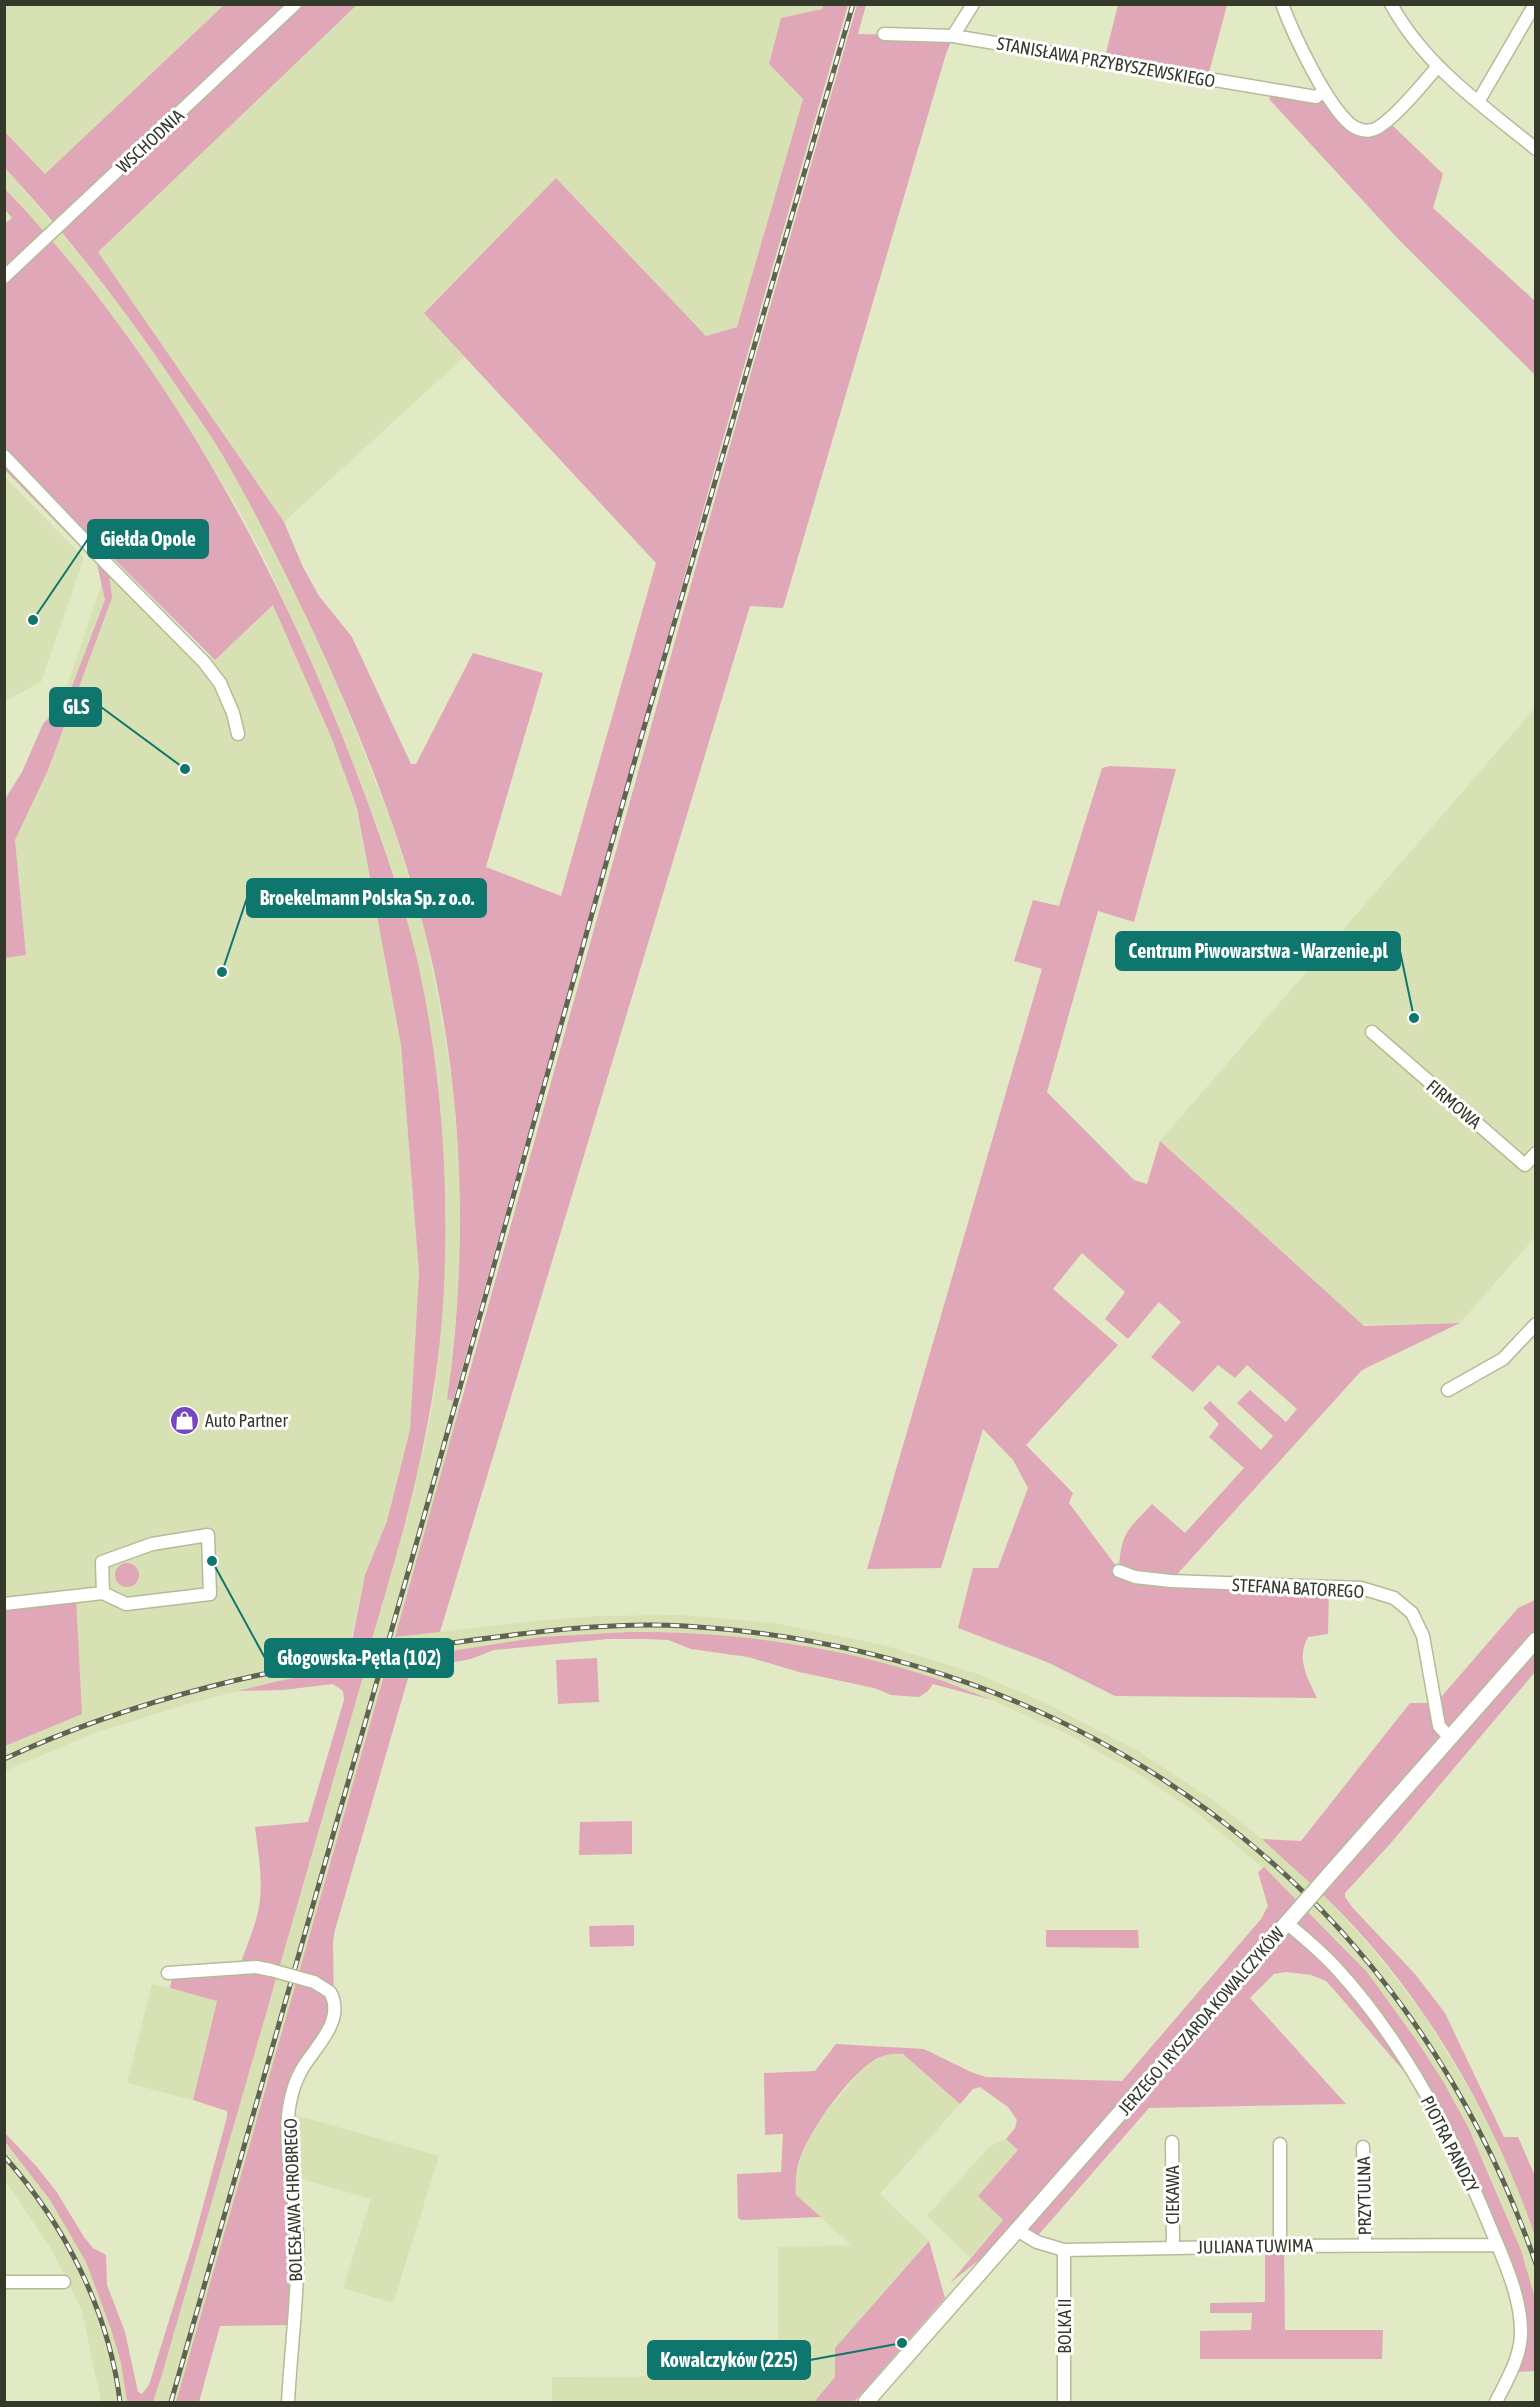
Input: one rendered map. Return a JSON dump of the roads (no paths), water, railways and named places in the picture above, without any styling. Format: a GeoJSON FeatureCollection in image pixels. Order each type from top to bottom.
{"type":"FeatureCollection","features":[{"type":"Feature","properties":{"kind":"main road","name":"JERZEGO I RYSZARDA KOWALCZYKÓW"},"geometry":{"type":"LineString","coordinates":[[866,2403],[1536,1640]]}},
{"type":"Feature","properties":{"kind":"street","name":"WSCHODNIA"},"geometry":{"type":"LineString","coordinates":[[4,277],[295,4]]}},
{"type":"Feature","properties":{"kind":"street"},"geometry":{"type":"LineString","coordinates":[[953,36],[973,4]]}},
{"type":"Feature","properties":{"kind":"street"},"geometry":{"type":"LineString","coordinates":[[1282,4],[1324,91],[1351,125],[1365,131],[1375,130],[1388,121],[1438,66]]}},
{"type":"Feature","properties":{"kind":"street"},"geometry":{"type":"LineString","coordinates":[[1391,4],[1411,36],[1438,66],[1478,102],[1536,148]]}},
{"type":"Feature","properties":{"kind":"street"},"geometry":{"type":"LineString","coordinates":[[1478,102],[1534,4]]}},
{"type":"Feature","properties":{"kind":"street","name":"STANISŁAWA PRZYBYSZEWSKIEGO"},"geometry":{"type":"LineString","coordinates":[[884,34],[953,36],[1050,51],[1274,92],[1316,97],[1324,91]]}},
{"type":"Feature","properties":{"kind":"street"},"geometry":{"type":"LineString","coordinates":[[4,456],[204,662],[220,683],[233,713],[238,734]]}},
{"type":"Feature","properties":{"kind":"street","name":"FIRMOWA"},"geometry":{"type":"LineString","coordinates":[[1372,1032],[1525,1165],[1536,1153]]}},
{"type":"Feature","properties":{"kind":"street"},"geometry":{"type":"LineString","coordinates":[[1448,1390],[1503,1359],[1536,1324]]}},
{"type":"Feature","properties":{"kind":"street"},"geometry":{"type":"LineString","coordinates":[[4,1604],[103,1593],[126,1604],[210,1594],[208,1535],[152,1544],[102,1562],[103,1593]]}},
{"type":"Feature","properties":{"kind":"street","name":"STEFANA BATOREGO"},"geometry":{"type":"LineString","coordinates":[[1119,1571],[1135,1577],[1171,1581],[1361,1588],[1394,1598],[1412,1613],[1423,1636],[1439,1726],[1450,1737]]}},
{"type":"Feature","properties":{"kind":"street","name":"PIOTRA PANDZY"},"geometry":{"type":"LineString","coordinates":[[1290,1919],[1339,1971],[1408,2067],[1454,2146],[1475,2189],[1497,2245],[1519,2312],[1521,2336],[1514,2365],[1496,2403]]}},
{"type":"Feature","properties":{"kind":"street","name":"BOLESŁAWA CHROBREGO"},"geometry":{"type":"LineString","coordinates":[[168,1973],[256,1967],[314,1982],[330,1992],[334,2008],[326,2034],[301,2070],[290,2102],[289,2140],[297,2233],[297,2266],[288,2403]]}},
{"type":"Feature","properties":{"kind":"street","name":"CIEKAWA"},"geometry":{"type":"LineString","coordinates":[[1172,2142],[1173,2248]]}},
{"type":"Feature","properties":{"kind":"street"},"geometry":{"type":"LineString","coordinates":[[1280,2144],[1281,2246]]}},
{"type":"Feature","properties":{"kind":"street","name":"PRZYTULNA"},"geometry":{"type":"LineString","coordinates":[[1363,2147],[1365,2245]]}},
{"type":"Feature","properties":{"kind":"street","name":"JULIANA TUWIMA"},"geometry":{"type":"LineString","coordinates":[[1017,2230],[1048,2246],[1064,2250],[1497,2245]]}},
{"type":"Feature","properties":{"kind":"street","name":"BOLKA II"},"geometry":{"type":"LineString","coordinates":[[1064,2250],[1065,2403]]}},
{"type":"Feature","properties":{"kind":"street"},"geometry":{"type":"LineString","coordinates":[[4,2282],[63,2282]]}},
{"type":"Feature","properties":{"kind":"railway"},"geometry":{"type":"LineString","coordinates":[[171,2402],[421,1527],[641,738],[853,4]]}},
{"type":"Feature","properties":{"kind":"railway"},"geometry":{"type":"LineString","coordinates":[[4,1759],[105,1718],[208,1687],[260,1675],[420,1647],[585,1628],[685,1626],[830,1645],[967,1683],[1094,1739],[1210,1812],[1314,1902],[1404,2008],[1478,2129],[1536,2264]]}},
{"type":"Feature","properties":{"kind":"railway"},"geometry":{"type":"LineString","coordinates":[[4,2156],[46,2211],[81,2271],[106,2335],[120,2402]]}},
{"type":"Feature","properties":{"kind":"place","name":"Giełda Opole"},"geometry":{"type":"Point","coordinates":[33,620]}},
{"type":"Feature","properties":{"kind":"place","name":"GLS"},"geometry":{"type":"Point","coordinates":[185,769]}},
{"type":"Feature","properties":{"kind":"place","name":"Broekelmann Polska Sp. z o.o."},"geometry":{"type":"Point","coordinates":[222,972]}},
{"type":"Feature","properties":{"kind":"place","name":"Centrum Piwowarstwa - Warzenie.pl"},"geometry":{"type":"Point","coordinates":[1414,1018]}},
{"type":"Feature","properties":{"kind":"place","name":"Auto Partner"},"geometry":{"type":"Point","coordinates":[184,1420]}},
{"type":"Feature","properties":{"kind":"place","name":"Głogowska-Pętla (102)"},"geometry":{"type":"Point","coordinates":[212,1561]}},
{"type":"Feature","properties":{"kind":"place","name":"Kowalczyków (225)"},"geometry":{"type":"Point","coordinates":[902,2343]}}]}
